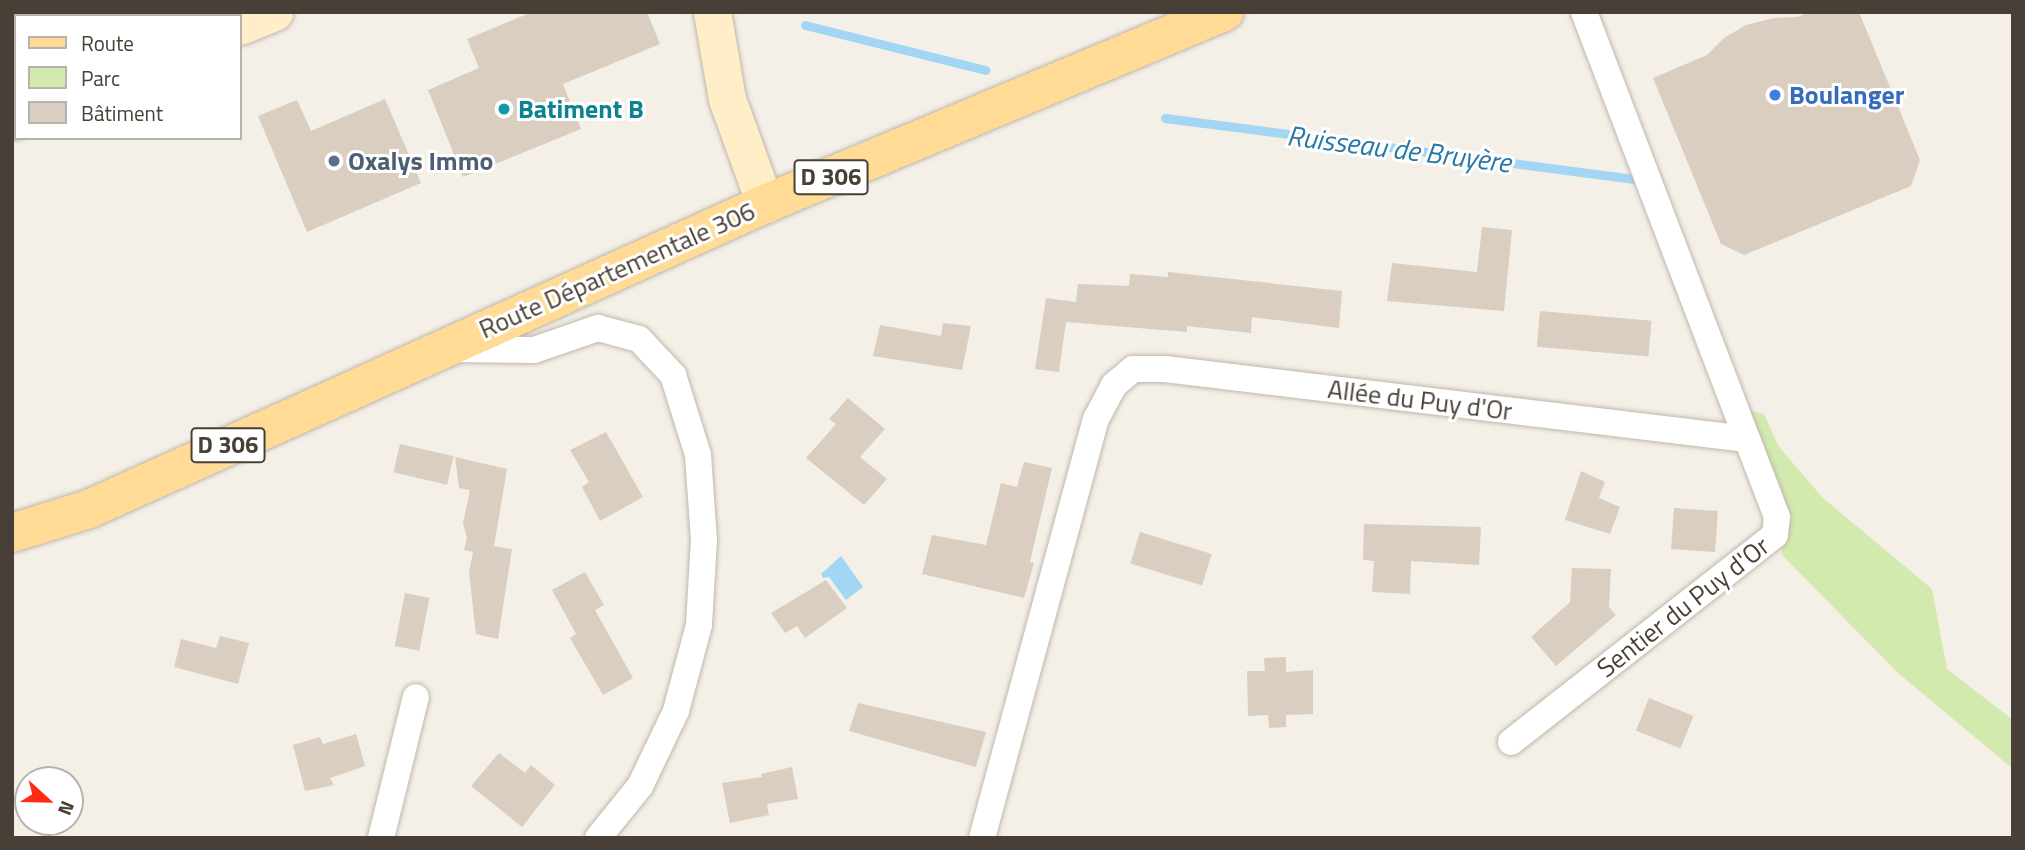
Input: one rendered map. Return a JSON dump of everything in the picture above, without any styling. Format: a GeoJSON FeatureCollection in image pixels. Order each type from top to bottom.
{"type":"FeatureCollection","features":[{"type":"Feature","properties":{"kind":"main road","name":"Route Départementale 306"},"geometry":{"type":"LineString","coordinates":[[12,533],[89,509],[765,204],[1225,12]]}},
{"type":"Feature","properties":{"kind":"street"},"geometry":{"type":"LineString","coordinates":[[242,25],[274,12]]}},
{"type":"Feature","properties":{"kind":"street"},"geometry":{"type":"LineString","coordinates":[[712,12],[727,99],[765,204]]}},
{"type":"Feature","properties":{"kind":"street"},"geometry":{"type":"LineString","coordinates":[[1584,12],[1747,439]]}},
{"type":"Feature","properties":{"kind":"street"},"geometry":{"type":"LineString","coordinates":[[441,349],[534,350],[598,328],[639,339],[673,375],[698,456],[704,540],[699,625],[676,711],[640,786],[598,838]]}},
{"type":"Feature","properties":{"kind":"street","name":"Allée du Puy d'Or"},"geometry":{"type":"LineString","coordinates":[[982,838],[1096,419],[1114,385],[1133,369],[1178,371],[1747,439]]}},
{"type":"Feature","properties":{"kind":"street","name":"Sentier du Puy d'Or"},"geometry":{"type":"LineString","coordinates":[[1511,742],[1775,536],[1777,517],[1747,439]]}},
{"type":"Feature","properties":{"kind":"street"},"geometry":{"type":"LineString","coordinates":[[381,838],[416,696]]}},
{"type":"Feature","properties":{"kind":"green space"},"geometry":{"type":"Polygon","coordinates":[[[1748,410],[1764,414],[1779,447],[1823,498],[1932,589],[1947,669],[2013,720],[2013,769],[1898,673],[1782,555],[1782,491],[1748,410]]]}},
{"type":"Feature","properties":{"kind":"water"},"geometry":{"type":"Polygon","coordinates":[[[841,556],[863,587],[846,600],[829,577],[823,578],[821,574],[841,556]]]}},
{"type":"Feature","properties":{"kind":"building","name":"Batiment B"},"geometry":{"type":"Polygon","coordinates":[[[532,12],[647,12],[660,44],[563,84],[581,129],[463,177],[428,90],[479,68],[467,39],[532,12]]]}},
{"type":"Feature","properties":{"kind":"building"},"geometry":{"type":"Polygon","coordinates":[[[1810,12],[1859,12],[1920,160],[1911,186],[1744,255],[1721,244],[1653,78],[1707,55],[1724,38],[1746,25],[1774,18],[1797,17],[1810,12]]]}},
{"type":"Feature","properties":{"kind":"building"},"geometry":{"type":"Polygon","coordinates":[[[385,99],[421,183],[307,232],[258,116],[297,100],[311,131],[385,99]]]}},
{"type":"Feature","properties":{"kind":"building"},"geometry":{"type":"Polygon","coordinates":[[[1482,227],[1512,230],[1504,311],[1387,301],[1392,263],[1477,272],[1482,227]]]}},
{"type":"Feature","properties":{"kind":"building"},"geometry":{"type":"Polygon","coordinates":[[[1168,272],[1342,291],[1339,328],[1252,317],[1251,333],[1187,326],[1187,332],[1066,322],[1059,372],[1035,369],[1046,298],[1076,302],[1078,284],[1129,286],[1130,274],[1168,277],[1168,272]]]}},
{"type":"Feature","properties":{"kind":"building"},"geometry":{"type":"Polygon","coordinates":[[[1540,311],[1652,321],[1648,357],[1537,347],[1540,311]]]}},
{"type":"Feature","properties":{"kind":"building"},"geometry":{"type":"Polygon","coordinates":[[[943,323],[971,326],[962,370],[873,356],[880,325],[941,336],[943,323]]]}},
{"type":"Feature","properties":{"kind":"building"},"geometry":{"type":"Polygon","coordinates":[[[848,398],[885,429],[860,457],[887,479],[864,505],[806,458],[836,424],[829,419],[848,398]]]}},
{"type":"Feature","properties":{"kind":"building"},"geometry":{"type":"Polygon","coordinates":[[[606,432],[643,497],[600,521],[582,487],[589,482],[570,450],[606,432]]]}},
{"type":"Feature","properties":{"kind":"building"},"geometry":{"type":"Polygon","coordinates":[[[400,444],[454,456],[447,485],[393,472],[400,444]]]}},
{"type":"Feature","properties":{"kind":"building"},"geometry":{"type":"Polygon","coordinates":[[[455,457],[507,469],[494,546],[512,549],[498,639],[476,634],[469,572],[473,552],[464,550],[467,538],[463,523],[470,490],[459,488],[455,457]]]}},
{"type":"Feature","properties":{"kind":"building"},"geometry":{"type":"Polygon","coordinates":[[[1024,462],[1052,468],[1030,562],[1034,563],[1024,598],[922,574],[932,535],[986,545],[1001,483],[1017,487],[1024,462]]]}},
{"type":"Feature","properties":{"kind":"building"},"geometry":{"type":"Polygon","coordinates":[[[1581,471],[1605,482],[1599,498],[1620,507],[1610,534],[1565,520],[1581,471]]]}},
{"type":"Feature","properties":{"kind":"building"},"geometry":{"type":"Polygon","coordinates":[[[1674,508],[1718,511],[1715,552],[1671,549],[1674,508]]]}},
{"type":"Feature","properties":{"kind":"building"},"geometry":{"type":"Polygon","coordinates":[[[1364,524],[1481,527],[1479,565],[1411,561],[1410,594],[1372,592],[1374,561],[1363,560],[1364,524]]]}},
{"type":"Feature","properties":{"kind":"building"},"geometry":{"type":"Polygon","coordinates":[[[1140,532],[1212,554],[1202,585],[1130,564],[1140,532]]]}},
{"type":"Feature","properties":{"kind":"building"},"geometry":{"type":"Polygon","coordinates":[[[1572,568],[1611,569],[1609,607],[1616,615],[1556,666],[1531,637],[1570,602],[1572,568]]]}},
{"type":"Feature","properties":{"kind":"building"},"geometry":{"type":"Polygon","coordinates":[[[585,572],[604,605],[595,610],[633,678],[603,695],[570,638],[576,634],[552,590],[585,572]]]}},
{"type":"Feature","properties":{"kind":"building"},"geometry":{"type":"Polygon","coordinates":[[[826,580],[847,608],[805,638],[797,626],[785,633],[771,613],[826,580]]]}},
{"type":"Feature","properties":{"kind":"building"},"geometry":{"type":"Polygon","coordinates":[[[405,593],[430,598],[419,651],[395,646],[405,593]]]}},
{"type":"Feature","properties":{"kind":"building"},"geometry":{"type":"Polygon","coordinates":[[[220,636],[249,643],[238,684],[174,667],[181,639],[216,648],[220,636]]]}},
{"type":"Feature","properties":{"kind":"building"},"geometry":{"type":"Polygon","coordinates":[[[1286,657],[1286,672],[1313,670],[1313,714],[1286,715],[1286,727],[1269,728],[1268,715],[1248,716],[1247,671],[1265,671],[1264,658],[1286,657]]]}},
{"type":"Feature","properties":{"kind":"building"},"geometry":{"type":"Polygon","coordinates":[[[1649,698],[1694,716],[1680,748],[1636,730],[1649,698]]]}},
{"type":"Feature","properties":{"kind":"building"},"geometry":{"type":"Polygon","coordinates":[[[858,703],[986,732],[976,767],[849,731],[858,703]]]}},
{"type":"Feature","properties":{"kind":"building"},"geometry":{"type":"Polygon","coordinates":[[[356,734],[365,766],[330,778],[334,785],[305,791],[293,745],[320,737],[323,744],[356,734]]]}},
{"type":"Feature","properties":{"kind":"building"},"geometry":{"type":"Polygon","coordinates":[[[499,753],[525,773],[531,765],[555,785],[522,827],[471,786],[499,753]]]}},
{"type":"Feature","properties":{"kind":"building"},"geometry":{"type":"Polygon","coordinates":[[[792,767],[798,799],[767,804],[769,815],[730,823],[722,783],[762,777],[761,774],[792,767]]]}},
{"type":"Feature","properties":{"kind":"waterway","name":"Ruisseau de Bruyère"},"geometry":{"type":"LineString","coordinates":[[805,25],[985,70]]}},
{"type":"Feature","properties":{"kind":"waterway","name":"Ruisseau de Bruyère"},"geometry":{"type":"LineString","coordinates":[[1165,118],[1634,179]]}},
{"type":"Feature","properties":{"kind":"place","name":"Boulanger"},"geometry":{"type":"Point","coordinates":[1775,95]}},
{"type":"Feature","properties":{"kind":"place","name":"Batiment B"},"geometry":{"type":"Point","coordinates":[504,109]}},
{"type":"Feature","properties":{"kind":"place","name":"Oxalys Immo"},"geometry":{"type":"Point","coordinates":[334,161]}}]}
